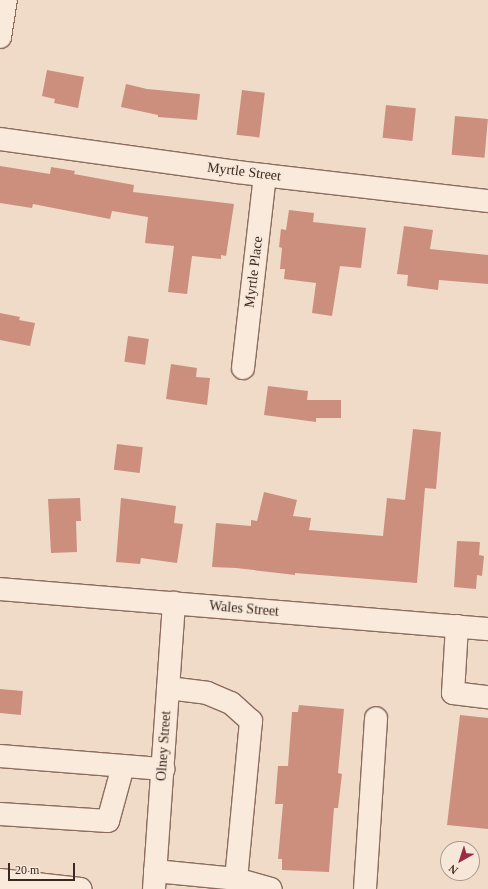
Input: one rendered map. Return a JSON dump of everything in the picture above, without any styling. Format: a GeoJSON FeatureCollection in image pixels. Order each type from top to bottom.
{"type":"FeatureCollection","features":[{"type":"Feature","properties":{"kind":"street"},"geometry":{"type":"LineString","coordinates":[[0,38],[6,0]]}},
{"type":"Feature","properties":{"kind":"street","name":"Myrtle Street"},"geometry":{"type":"LineString","coordinates":[[0,139],[265,175],[488,201]]}},
{"type":"Feature","properties":{"kind":"street","name":"Myrtle Place"},"geometry":{"type":"LineString","coordinates":[[243,368],[265,175]]}},
{"type":"Feature","properties":{"kind":"street","name":"Wales Street"},"geometry":{"type":"LineString","coordinates":[[0,589],[488,629]]}},
{"type":"Feature","properties":{"kind":"street","name":"Olney Street"},"geometry":{"type":"LineString","coordinates":[[155,880],[174,603]]}},
{"type":"Feature","properties":{"kind":"street"},"geometry":{"type":"LineString","coordinates":[[457,626],[453,693],[488,697]]}},
{"type":"Feature","properties":{"kind":"street"},"geometry":{"type":"LineString","coordinates":[[168,688],[207,693],[231,703],[251,721],[236,879]]}},
{"type":"Feature","properties":{"kind":"street"},"geometry":{"type":"LineString","coordinates":[[365,889],[376,718]]}},
{"type":"Feature","properties":{"kind":"street"},"geometry":{"type":"LineString","coordinates":[[0,756],[162,769]]}},
{"type":"Feature","properties":{"kind":"street"},"geometry":{"type":"LineString","coordinates":[[0,814],[108,821],[124,766]]}},
{"type":"Feature","properties":{"kind":"street"},"geometry":{"type":"LineString","coordinates":[[155,880],[236,879],[271,889]]}},
{"type":"Feature","properties":{"kind":"street"},"geometry":{"type":"LineString","coordinates":[[0,880],[80,889]]}},
{"type":"Feature","properties":{"kind":"building"},"geometry":{"type":"Polygon","coordinates":[[[47,70],[84,77],[78,108],[54,103],[55,99],[42,96],[47,70]]]}},
{"type":"Feature","properties":{"kind":"building"},"geometry":{"type":"Polygon","coordinates":[[[126,84],[147,89],[200,94],[197,120],[158,117],[158,115],[121,107],[126,84]]]}},
{"type":"Feature","properties":{"kind":"building"},"geometry":{"type":"Polygon","coordinates":[[[242,90],[265,93],[259,137],[237,135],[242,90]]]}},
{"type":"Feature","properties":{"kind":"building"},"geometry":{"type":"Polygon","coordinates":[[[386,105],[416,108],[412,141],[383,138],[386,105]]]}},
{"type":"Feature","properties":{"kind":"building"},"geometry":{"type":"Polygon","coordinates":[[[455,116],[488,119],[484,158],[452,155],[455,116]]]}},
{"type":"Feature","properties":{"kind":"building"},"geometry":{"type":"Polygon","coordinates":[[[0,166],[50,174],[51,167],[75,171],[74,174],[134,185],[133,192],[234,204],[226,256],[221,255],[221,259],[192,256],[187,294],[168,292],[174,246],[145,243],[148,217],[112,211],[110,219],[33,204],[32,208],[0,203],[0,166]]]}},
{"type":"Feature","properties":{"kind":"building"},"geometry":{"type":"Polygon","coordinates":[[[289,210],[314,213],[313,222],[366,228],[361,268],[340,266],[332,316],[312,313],[316,283],[284,279],[285,269],[280,269],[282,248],[279,247],[281,229],[286,230],[289,210]]]}},
{"type":"Feature","properties":{"kind":"building"},"geometry":{"type":"Polygon","coordinates":[[[404,226],[433,230],[430,249],[488,255],[488,284],[439,280],[438,290],[407,286],[408,275],[397,274],[404,226]]]}},
{"type":"Feature","properties":{"kind":"building"},"geometry":{"type":"Polygon","coordinates":[[[0,313],[20,317],[19,320],[35,323],[30,346],[0,340],[0,313]]]}},
{"type":"Feature","properties":{"kind":"building"},"geometry":{"type":"Polygon","coordinates":[[[128,336],[149,339],[145,365],[124,362],[128,336]]]}},
{"type":"Feature","properties":{"kind":"building"},"geometry":{"type":"Polygon","coordinates":[[[171,364],[197,368],[196,377],[210,378],[207,405],[166,399],[171,364]]]}},
{"type":"Feature","properties":{"kind":"building"},"geometry":{"type":"Polygon","coordinates":[[[268,386],[308,391],[307,400],[341,400],[341,418],[316,418],[316,422],[264,415],[268,386]]]}},
{"type":"Feature","properties":{"kind":"building"},"geometry":{"type":"Polygon","coordinates":[[[413,429],[441,432],[436,489],[425,488],[417,583],[295,573],[295,575],[236,568],[212,567],[216,523],[251,526],[251,520],[257,521],[264,492],[297,500],[293,516],[311,518],[309,530],[383,536],[387,498],[405,500],[413,429]]]}},
{"type":"Feature","properties":{"kind":"building"},"geometry":{"type":"Polygon","coordinates":[[[117,444],[143,447],[140,473],[114,470],[117,444]]]}},
{"type":"Feature","properties":{"kind":"building"},"geometry":{"type":"Polygon","coordinates":[[[80,498],[81,521],[76,521],[77,552],[51,553],[48,499],[80,498]]]}},
{"type":"Feature","properties":{"kind":"building"},"geometry":{"type":"Polygon","coordinates":[[[121,498],[176,506],[174,523],[183,524],[177,563],[141,558],[140,564],[116,562],[121,498]]]}},
{"type":"Feature","properties":{"kind":"building"},"geometry":{"type":"Polygon","coordinates":[[[457,541],[480,542],[479,555],[484,556],[482,576],[477,575],[476,589],[454,587],[457,541]]]}},
{"type":"Feature","properties":{"kind":"building"},"geometry":{"type":"Polygon","coordinates":[[[0,689],[23,691],[21,715],[0,713],[0,689]]]}},
{"type":"Feature","properties":{"kind":"building"},"geometry":{"type":"Polygon","coordinates":[[[299,705],[344,709],[338,773],[342,774],[338,808],[334,808],[329,872],[282,870],[282,859],[278,859],[283,804],[275,804],[278,766],[288,766],[292,712],[298,712],[299,705]]]}},
{"type":"Feature","properties":{"kind":"building"},"geometry":{"type":"Polygon","coordinates":[[[460,715],[488,718],[488,829],[447,825],[460,715]]]}}]}
